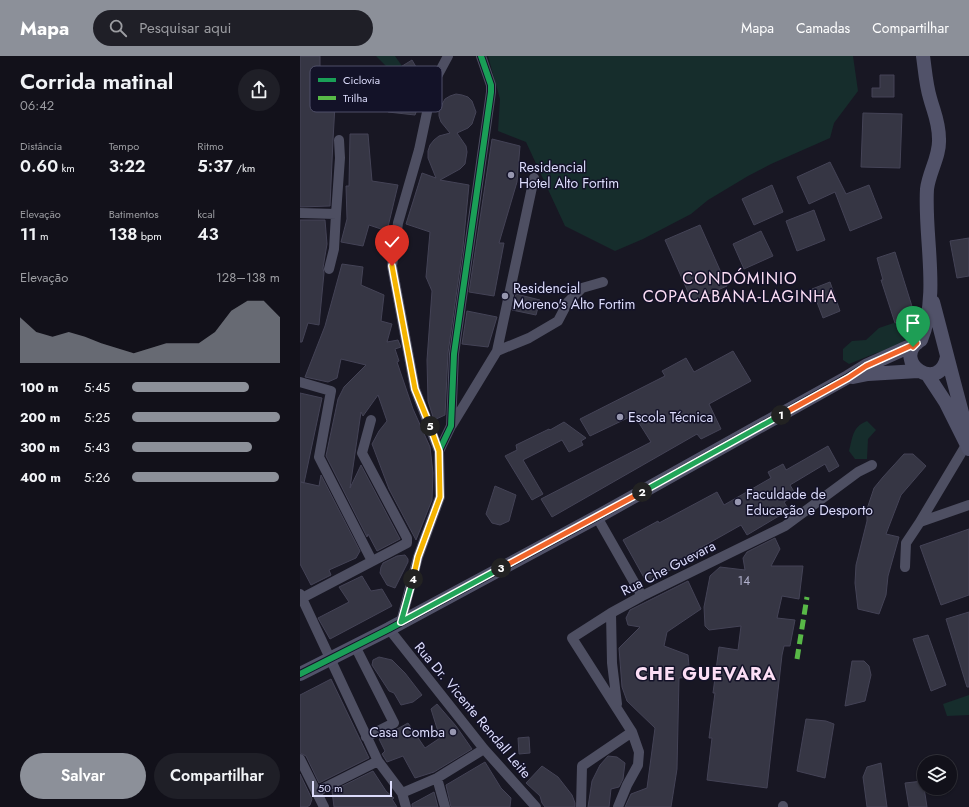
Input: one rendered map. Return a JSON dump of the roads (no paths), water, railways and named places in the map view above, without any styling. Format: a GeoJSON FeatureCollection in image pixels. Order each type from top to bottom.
{"type":"FeatureCollection","features":[{"type":"Feature","properties":{"kind":"street"},"geometry":{"type":"LineString","coordinates":[[442,67],[448,56]]}},
{"type":"Feature","properties":{"kind":"street"},"geometry":{"type":"LineString","coordinates":[[451,426],[454,354],[491,92],[491,85],[481,56]]}},
{"type":"Feature","properties":{"kind":"street"},"geometry":{"type":"LineString","coordinates":[[923,56],[929,97],[937,118],[939,141],[928,188],[927,232],[930,294],[929,314],[919,341],[911,352],[911,357],[914,367],[922,373],[946,403],[968,444]]}},
{"type":"Feature","properties":{"kind":"street"},"geometry":{"type":"LineString","coordinates":[[395,626],[440,497],[439,451],[415,389],[392,266],[398,223],[419,150],[427,112]]}},
{"type":"Feature","properties":{"kind":"street"},"geometry":{"type":"LineString","coordinates":[[329,269],[334,249],[340,158],[339,140]]}},
{"type":"Feature","properties":{"kind":"street"},"geometry":{"type":"LineString","coordinates":[[439,451],[451,426],[497,351],[534,178]]}},
{"type":"Feature","properties":{"kind":"street"},"geometry":{"type":"LineString","coordinates":[[300,213],[336,214]]}},
{"type":"Feature","properties":{"kind":"street"},"geometry":{"type":"LineString","coordinates":[[497,351],[529,338],[558,321],[568,302],[582,288],[603,282]]}},
{"type":"Feature","properties":{"kind":"street"},"geometry":{"type":"LineString","coordinates":[[905,567],[906,543],[968,444],[946,352],[930,294]]}},
{"type":"Feature","properties":{"kind":"street"},"geometry":{"type":"LineString","coordinates":[[300,674],[395,626],[597,517],[848,378],[866,366],[927,338],[938,340],[946,352],[943,368],[933,374],[868,374],[848,378]]}},
{"type":"Feature","properties":{"kind":"street"},"geometry":{"type":"LineString","coordinates":[[300,382],[331,391],[319,457],[372,561]]}},
{"type":"Feature","properties":{"kind":"street"},"geometry":{"type":"LineString","coordinates":[[371,420],[362,453],[407,538],[407,543],[301,596],[378,762],[402,793],[406,807]]}},
{"type":"Feature","properties":{"kind":"street","name":"Rua Che Guevara"},"geometry":{"type":"LineString","coordinates":[[618,807],[627,785],[638,765],[639,752],[632,732],[572,638],[611,613],[642,596],[785,526],[858,472],[872,465]]}},
{"type":"Feature","properties":{"kind":"street"},"geometry":{"type":"LineString","coordinates":[[920,522],[969,505]]}},
{"type":"Feature","properties":{"kind":"street"},"geometry":{"type":"LineString","coordinates":[[597,517],[642,596]]}},
{"type":"Feature","properties":{"kind":"street"},"geometry":{"type":"LineString","coordinates":[[611,613],[612,662],[617,708]]}},
{"type":"Feature","properties":{"kind":"street","name":"Rua Dr. Vicente Rendall Leite"},"geometry":{"type":"LineString","coordinates":[[395,626],[484,749],[536,807]]}},
{"type":"Feature","properties":{"kind":"street"},"geometry":{"type":"LineString","coordinates":[[355,646],[394,724],[366,737]]}},
{"type":"Feature","properties":{"kind":"street"},"geometry":{"type":"LineString","coordinates":[[581,807],[582,766],[632,732]]}},
{"type":"Feature","properties":{"kind":"street"},"geometry":{"type":"LineString","coordinates":[[402,793],[436,778],[484,749]]}},
{"type":"Feature","properties":{"kind":"street"},"geometry":{"type":"LineString","coordinates":[[300,759],[324,807]]}},
{"type":"Feature","properties":{"kind":"street"},"geometry":{"type":"LineString","coordinates":[[316,792],[378,762]]}},
{"type":"Feature","properties":{"kind":"street"},"geometry":{"type":"LineString","coordinates":[[436,778],[445,807]]}},
{"type":"Feature","properties":{"kind":"place","name":"Residencial Hotel Alto Fortim"},"geometry":{"type":"Point","coordinates":[511,175]}},
{"type":"Feature","properties":{"kind":"place","name":"Residencial Moreno's Alto Fortim"},"geometry":{"type":"Point","coordinates":[505,296]}},
{"type":"Feature","properties":{"kind":"place","name":"Escola Técnica"},"geometry":{"type":"Point","coordinates":[620,417]}},
{"type":"Feature","properties":{"kind":"place","name":"Faculdade de Educação e Desporto"},"geometry":{"type":"Point","coordinates":[738,502]}},
{"type":"Feature","properties":{"kind":"place","name":"Casa Comba"},"geometry":{"type":"Point","coordinates":[453,732]}},
{"type":"Feature","properties":{"kind":"district","name":"CONDÓMINIO COPACABANA-LAGINHA"},"geometry":{"type":"Point","coordinates":[740,287]}},
{"type":"Feature","properties":{"kind":"district","name":"CHE GUEVARA"},"geometry":{"type":"Point","coordinates":[706,674]}}]}
